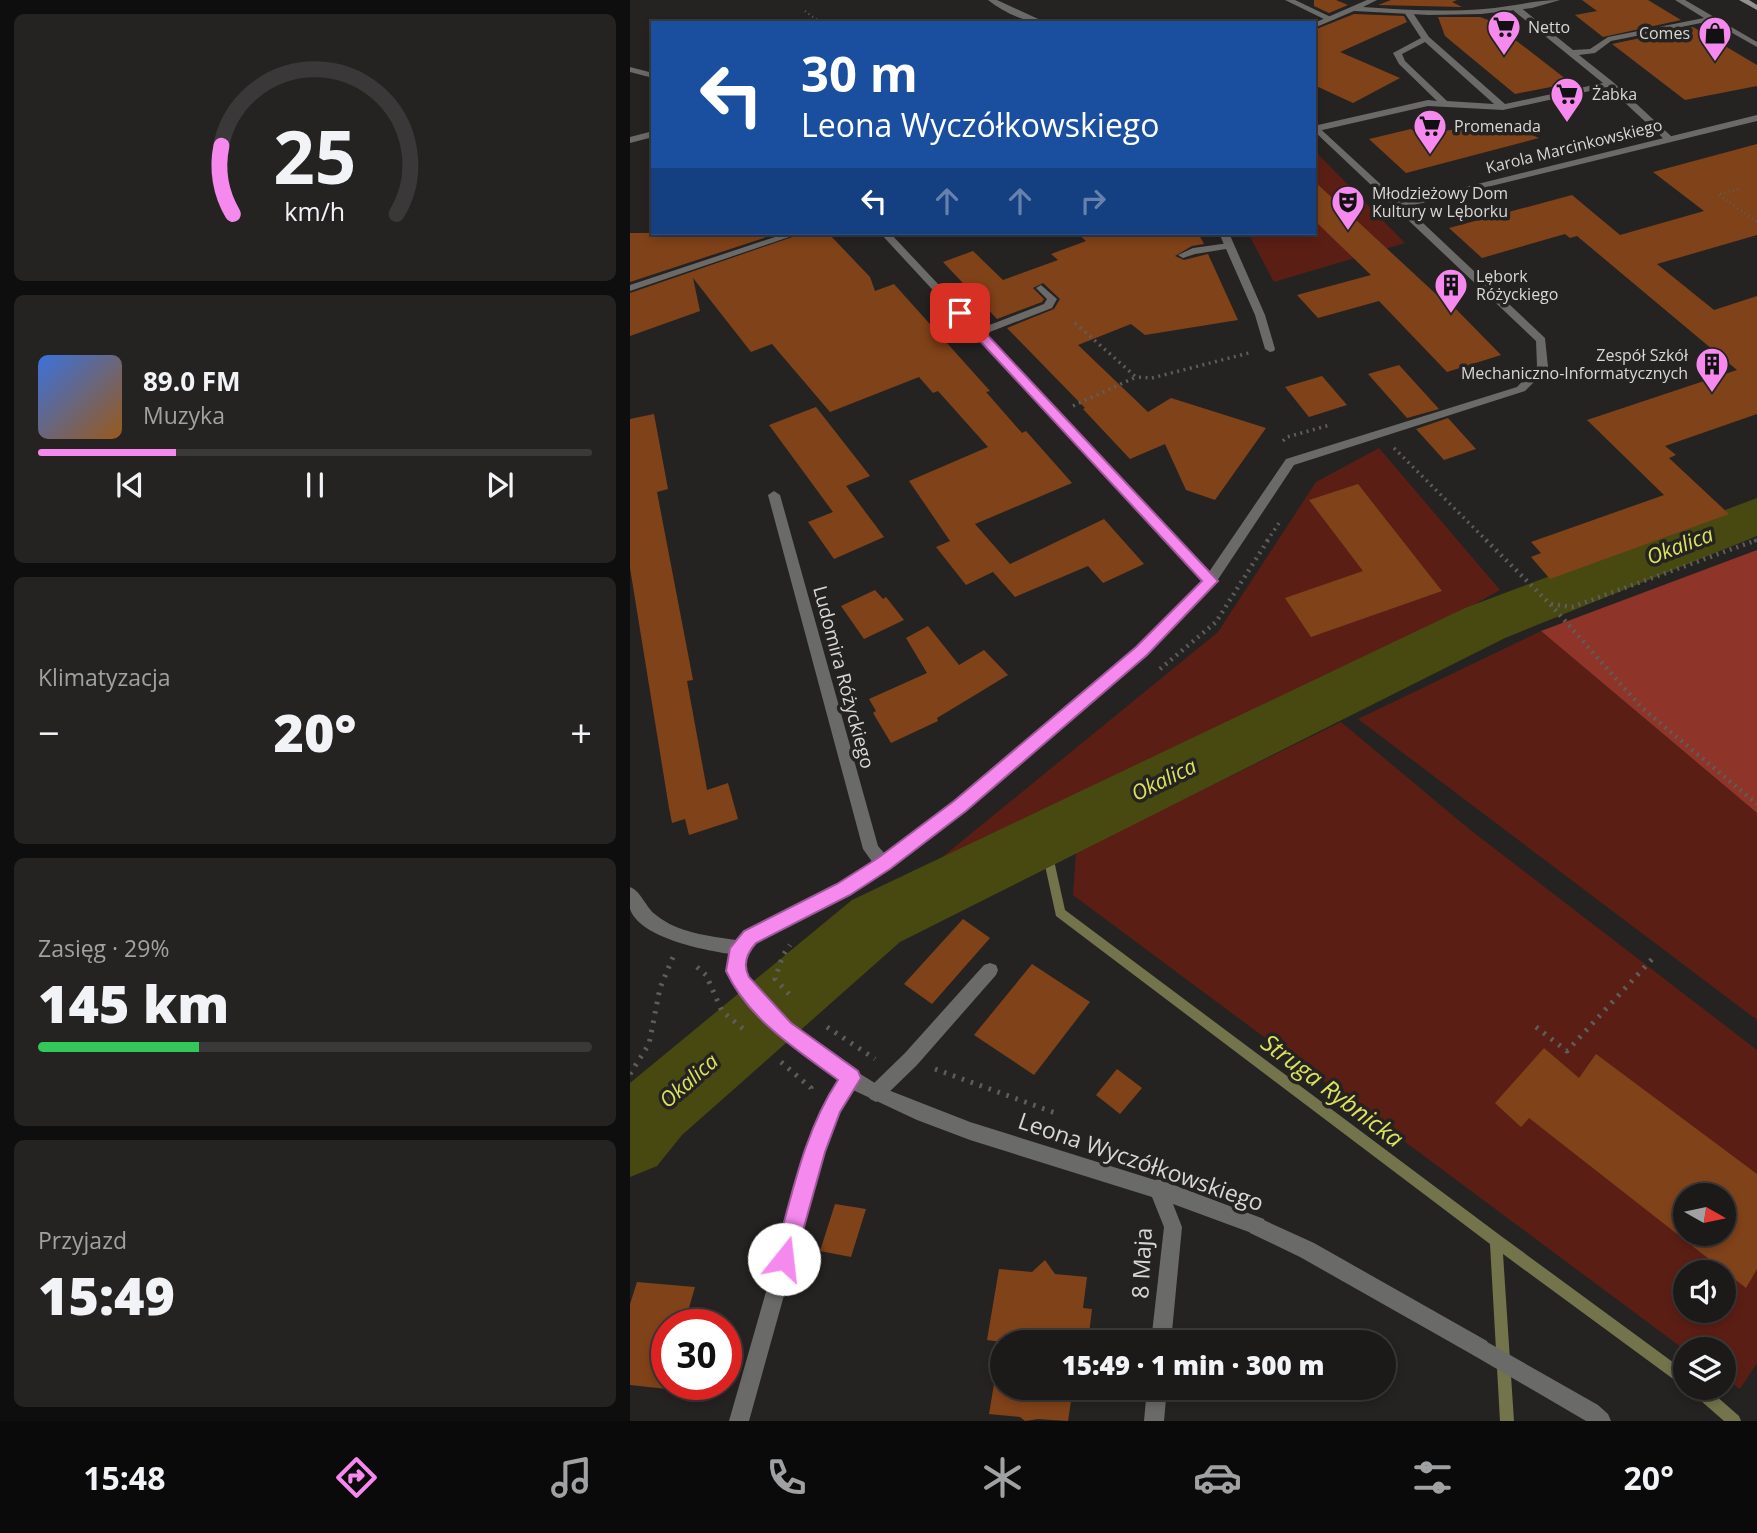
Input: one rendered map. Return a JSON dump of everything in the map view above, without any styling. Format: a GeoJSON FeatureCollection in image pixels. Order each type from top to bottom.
{"type":"FeatureCollection","features":[{"type":"Feature","properties":{"kind":"main road"},"geometry":{"type":"LineString","coordinates":[[1743,0],[1757,8]]}},
{"type":"Feature","properties":{"kind":"street"},"geometry":{"type":"LineString","coordinates":[[992,0],[1038,21]]}},
{"type":"Feature","properties":{"kind":"street"},"geometry":{"type":"LineString","coordinates":[[1289,0],[1331,19]]}},
{"type":"Feature","properties":{"kind":"street"},"geometry":{"type":"LineString","coordinates":[[1316,25],[1373,0]]}},
{"type":"Feature","properties":{"kind":"street"},"geometry":{"type":"LineString","coordinates":[[1353,9],[1408,12],[1517,9],[1556,0]]}},
{"type":"Feature","properties":{"kind":"street"},"geometry":{"type":"LineString","coordinates":[[1679,0],[1757,45]]}},
{"type":"Feature","properties":{"kind":"street"},"geometry":{"type":"LineString","coordinates":[[1517,9],[1610,84],[1668,138]]}},
{"type":"Feature","properties":{"kind":"street"},"geometry":{"type":"LineString","coordinates":[[1408,12],[1426,39],[1503,107]]}},
{"type":"Feature","properties":{"kind":"street"},"geometry":{"type":"LineString","coordinates":[[1572,53],[1592,51],[1608,39],[1711,19]]}},
{"type":"Feature","properties":{"kind":"street"},"geometry":{"type":"LineString","coordinates":[[1426,39],[1397,53],[1402,62],[1445,104]]}},
{"type":"Feature","properties":{"kind":"street"},"geometry":{"type":"LineString","coordinates":[[630,69],[651,75]]}},
{"type":"Feature","properties":{"kind":"street"},"geometry":{"type":"LineString","coordinates":[[1316,127],[1427,103],[1503,107],[1610,84]]}},
{"type":"Feature","properties":{"kind":"street","name":"Karola Marcinkowskiego"},"geometry":{"type":"LineString","coordinates":[[1399,206],[1757,118]]}},
{"type":"Feature","properties":{"kind":"street"},"geometry":{"type":"LineString","coordinates":[[630,894],[644,917],[681,937],[740,948],[750,937],[844,890],[884,864],[960,806],[1141,651],[1210,581],[1290,462],[1521,388],[1544,368],[1541,340],[1316,127]]}},
{"type":"Feature","properties":{"kind":"street"},"geometry":{"type":"LineString","coordinates":[[630,140],[651,135]]}},
{"type":"Feature","properties":{"kind":"street"},"geometry":{"type":"LineString","coordinates":[[630,288],[790,235]]}},
{"type":"Feature","properties":{"kind":"street"},"geometry":{"type":"LineString","coordinates":[[888,235],[1210,581]]}},
{"type":"Feature","properties":{"kind":"street"},"geometry":{"type":"LineString","coordinates":[[1225,235],[1260,315],[1270,349]]}},
{"type":"Feature","properties":{"kind":"street"},"geometry":{"type":"LineString","coordinates":[[1183,255],[1230,246]]}},
{"type":"Feature","properties":{"kind":"street"},"geometry":{"type":"LineString","coordinates":[[978,333],[1048,306],[1052,299],[1041,288]]}},
{"type":"Feature","properties":{"kind":"street","name":"Ludomira Różyckiego"},"geometry":{"type":"LineString","coordinates":[[774,495],[871,849],[884,864]]}},
{"type":"Feature","properties":{"kind":"street","name":"Leona Wyczółkowskiego"},"geometry":{"type":"LineString","coordinates":[[740,948],[736,971],[754,996],[785,1029],[851,1078],[876,1093],[955,1125],[1158,1188],[1257,1226],[1307,1250],[1480,1348],[1591,1412],[1601,1421]]}},
{"type":"Feature","properties":{"kind":"street"},"geometry":{"type":"LineString","coordinates":[[876,1093],[911,1059],[990,970]]}},
{"type":"Feature","properties":{"kind":"street"},"geometry":{"type":"LineString","coordinates":[[739,1421],[815,1152],[832,1106],[851,1078]]}},
{"type":"Feature","properties":{"kind":"street","name":"8 Maja"},"geometry":{"type":"LineString","coordinates":[[1158,1188],[1173,1227],[1162,1330]]}},
{"type":"Feature","properties":{"kind":"street"},"geometry":{"type":"LineString","coordinates":[[1154,1421],[1156,1400]]}},
{"type":"Feature","properties":{"kind":"path"},"geometry":{"type":"LineString","coordinates":[[805,11],[818,21]]}},
{"type":"Feature","properties":{"kind":"path"},"geometry":{"type":"LineString","coordinates":[[1739,189],[1719,195],[1757,222]]}},
{"type":"Feature","properties":{"kind":"path"},"geometry":{"type":"LineString","coordinates":[[1075,323],[1136,377]]}},
{"type":"Feature","properties":{"kind":"path"},"geometry":{"type":"LineString","coordinates":[[1068,410],[1136,377],[1152,378],[1270,349]]}},
{"type":"Feature","properties":{"kind":"path"},"geometry":{"type":"LineString","coordinates":[[1279,446],[1287,437],[1338,423]]}},
{"type":"Feature","properties":{"kind":"path"},"geometry":{"type":"LineString","coordinates":[[1379,433],[1550,604],[1641,707],[1757,804]]}},
{"type":"Feature","properties":{"kind":"path"},"geometry":{"type":"LineString","coordinates":[[1550,604],[1573,607],[1757,540]]}},
{"type":"Feature","properties":{"kind":"path"},"geometry":{"type":"LineString","coordinates":[[630,1074],[642,1060],[653,1038],[659,991],[681,937]]}},
{"type":"Feature","properties":{"kind":"path"},"geometry":{"type":"LineString","coordinates":[[661,952],[698,967],[706,975],[722,1011],[730,1016]]}},
{"type":"Feature","properties":{"kind":"path"},"geometry":{"type":"LineString","coordinates":[[1536,1027],[1567,1051],[1654,957]]}},
{"type":"Feature","properties":{"kind":"path"},"geometry":{"type":"LineString","coordinates":[[825,1025],[875,1059],[911,1059],[1058,1114]]}},
{"type":"Feature","properties":{"kind":"path"},"geometry":{"type":"LineString","coordinates":[[774,1055],[811,1088],[811,1101]]}},
{"type":"Feature","properties":{"kind":"shaded area"},"geometry":{"type":"Polygon","coordinates":[[[1316,152],[1405,243],[1274,282],[1249,235],[1316,235],[1316,152]]]}},
{"type":"Feature","properties":{"kind":"shaded area"},"geometry":{"type":"Polygon","coordinates":[[[1379,448],[1500,590],[1390,652],[913,887],[918,877],[1218,632],[1316,482],[1379,448]]]}},
{"type":"Feature","properties":{"kind":"shaded area"},"geometry":{"type":"Polygon","coordinates":[[[1757,550],[1757,813],[1541,631],[1757,550]]]}},
{"type":"Feature","properties":{"kind":"shaded area"},"geometry":{"type":"Polygon","coordinates":[[[1541,631],[1757,813],[1757,1020],[1358,719],[1541,631]]]}},
{"type":"Feature","properties":{"kind":"shaded area"},"geometry":{"type":"Polygon","coordinates":[[[1341,722],[1469,829],[1757,1050],[1757,1363],[1740,1389],[1736,1386],[1736,1337],[1673,1337],[1673,1341],[1073,895],[1076,852],[1341,722]]]}},
{"type":"Feature","properties":{"kind":"building"},"geometry":{"type":"Polygon","coordinates":[[[1314,0],[1336,0],[1348,5],[1329,13],[1314,6],[1314,0]]]}},
{"type":"Feature","properties":{"kind":"building"},"geometry":{"type":"Polygon","coordinates":[[[1391,0],[1457,0],[1452,2],[1462,7],[1378,5],[1391,0]]]}},
{"type":"Feature","properties":{"kind":"building"},"geometry":{"type":"Polygon","coordinates":[[[1582,0],[1648,0],[1681,20],[1603,37],[1575,15],[1597,11],[1582,0]]]}},
{"type":"Feature","properties":{"kind":"building"},"geometry":{"type":"Polygon","coordinates":[[[1354,14],[1404,16],[1407,22],[1340,52],[1400,78],[1353,103],[1316,86],[1316,29],[1354,14]]]}},
{"type":"Feature","properties":{"kind":"building","name":"Netto"},"geometry":{"type":"Polygon","coordinates":[[[1438,17],[1480,17],[1491,21],[1571,83],[1515,94],[1445,36],[1438,17]]]}},
{"type":"Feature","properties":{"kind":"building","name":"Comes"},"geometry":{"type":"Polygon","coordinates":[[[1693,27],[1757,65],[1757,86],[1685,100],[1612,44],[1693,27]]]}},
{"type":"Feature","properties":{"kind":"building","name":"Promenada"},"geometry":{"type":"Polygon","coordinates":[[[1501,122],[1539,138],[1406,173],[1369,139],[1411,129],[1419,135],[1501,122]]]}},
{"type":"Feature","properties":{"kind":"building","name":"Zespół Szkół Mechaniczno-Informatycznych"},"geometry":{"type":"Polygon","coordinates":[[[1757,144],[1757,235],[1657,264],[1714,310],[1757,296],[1757,414],[1665,446],[1676,455],[1669,458],[1729,514],[1550,579],[1531,557],[1541,553],[1531,542],[1664,495],[1587,420],[1737,370],[1577,236],[1570,238],[1565,234],[1482,258],[1449,228],[1572,195],[1620,235],[1704,211],[1653,172],[1757,144]]]}},
{"type":"Feature","properties":{"kind":"building"},"geometry":{"type":"Polygon","coordinates":[[[1316,183],[1451,308],[1454,307],[1501,355],[1447,372],[1379,301],[1318,318],[1297,295],[1371,275],[1316,222],[1316,183]]]}},
{"type":"Feature","properties":{"kind":"building"},"geometry":{"type":"Polygon","coordinates":[[[630,233],[773,235],[630,282],[630,233]]]}},
{"type":"Feature","properties":{"kind":"building"},"geometry":{"type":"Polygon","coordinates":[[[798,235],[830,235],[870,277],[875,291],[894,284],[990,391],[986,392],[1022,433],[1026,431],[1072,483],[975,524],[1010,564],[1104,519],[1144,564],[1103,583],[1088,566],[1015,597],[993,572],[999,569],[966,585],[936,547],[950,541],[909,481],[988,447],[938,391],[933,393],[919,377],[830,412],[772,344],[751,352],[693,278],[700,311],[630,336],[630,293],[798,235]]]}},
{"type":"Feature","properties":{"kind":"building"},"geometry":{"type":"Polygon","coordinates":[[[1079,235],[1199,235],[1204,244],[1192,246],[1175,256],[1184,260],[1208,254],[1238,320],[1145,335],[1131,324],[1078,345],[1148,412],[1171,398],[1266,428],[1215,500],[1186,490],[1165,444],[1130,459],[1083,409],[1085,408],[1007,328],[1054,309],[1060,299],[1043,283],[1033,288],[1044,299],[1042,302],[997,319],[943,262],[973,251],[1003,280],[1058,260],[1051,254],[1086,241],[1079,235]]]}},
{"type":"Feature","properties":{"kind":"building"},"geometry":{"type":"Polygon","coordinates":[[[1399,365],[1439,409],[1407,418],[1368,374],[1399,365]]]}},
{"type":"Feature","properties":{"kind":"building"},"geometry":{"type":"Polygon","coordinates":[[[1322,376],[1347,405],[1309,417],[1285,387],[1322,376]]]}},
{"type":"Feature","properties":{"kind":"building"},"geometry":{"type":"Polygon","coordinates":[[[816,407],[870,476],[846,486],[884,537],[834,559],[808,522],[833,512],[769,425],[816,407]]]}},
{"type":"Feature","properties":{"kind":"building"},"geometry":{"type":"Polygon","coordinates":[[[654,414],[668,489],[657,492],[693,680],[687,681],[707,790],[728,783],[738,819],[689,835],[685,819],[672,823],[630,568],[630,419],[654,414]]]}},
{"type":"Feature","properties":{"kind":"building"},"geometry":{"type":"Polygon","coordinates":[[[1448,418],[1476,449],[1444,460],[1416,429],[1448,418]]]}},
{"type":"Feature","properties":{"kind":"building"},"geometry":{"type":"Polygon","coordinates":[[[1358,484],[1442,591],[1311,637],[1285,598],[1363,571],[1309,500],[1358,484]]]}},
{"type":"Feature","properties":{"kind":"building"},"geometry":{"type":"Polygon","coordinates":[[[875,590],[883,599],[886,597],[904,620],[864,639],[841,606],[875,590]]]}},
{"type":"Feature","properties":{"kind":"building"},"geometry":{"type":"Polygon","coordinates":[[[928,626],[959,665],[984,650],[1008,675],[937,718],[938,721],[891,743],[873,713],[876,711],[869,699],[927,673],[906,638],[928,626]]]}},
{"type":"Feature","properties":{"kind":"building"},"geometry":{"type":"Polygon","coordinates":[[[963,919],[990,938],[932,1004],[904,984],[963,919]]]}},
{"type":"Feature","properties":{"kind":"building"},"geometry":{"type":"Polygon","coordinates":[[[1032,964],[1090,1002],[1034,1075],[974,1035],[1032,964]]]}},
{"type":"Feature","properties":{"kind":"building"},"geometry":{"type":"Polygon","coordinates":[[[1544,1048],[1579,1078],[1596,1054],[1757,1174],[1757,1269],[1746,1288],[1736,1280],[1736,1260],[1710,1260],[1692,1246],[1736,1246],[1736,1183],[1673,1183],[1673,1231],[1529,1118],[1521,1127],[1495,1103],[1544,1048]]]}},
{"type":"Feature","properties":{"kind":"building"},"geometry":{"type":"Polygon","coordinates":[[[1117,1069],[1142,1088],[1120,1114],[1096,1095],[1117,1069]]]}},
{"type":"Feature","properties":{"kind":"building"},"geometry":{"type":"Polygon","coordinates":[[[835,1204],[866,1209],[851,1257],[820,1251],[835,1204]]]}},
{"type":"Feature","properties":{"kind":"building"},"geometry":{"type":"Polygon","coordinates":[[[1045,1260],[1055,1274],[1087,1277],[1083,1308],[1092,1309],[1089,1330],[990,1330],[990,1340],[987,1340],[999,1269],[1032,1272],[1045,1260]]]}},
{"type":"Feature","properties":{"kind":"building"},"geometry":{"type":"Polygon","coordinates":[[[637,1282],[695,1287],[689,1309],[651,1309],[651,1387],[630,1385],[630,1304],[637,1282]]]}},
{"type":"Feature","properties":{"kind":"building"},"geometry":{"type":"Polygon","coordinates":[[[991,1400],[1071,1400],[1068,1421],[1025,1421],[1020,1417],[989,1414],[991,1400]]]}},
{"type":"Feature","properties":{"kind":"waterway","name":"Okalica"},"geometry":{"type":"LineString","coordinates":[[630,1139],[656,1109],[876,921],[1485,623],[1757,516]]}},
{"type":"Feature","properties":{"kind":"waterway","name":"Struga Rybnicka"},"geometry":{"type":"LineString","coordinates":[[1044,838],[1060,913],[1496,1241]]}},
{"type":"Feature","properties":{"kind":"waterway"},"geometry":{"type":"LineString","coordinates":[[1496,1241],[1673,1370]]}},
{"type":"Feature","properties":{"kind":"waterway","name":"Struga Rybnicka"},"geometry":{"type":"LineString","coordinates":[[1496,1241],[1507,1421]]}},
{"type":"Feature","properties":{"kind":"waterway"},"geometry":{"type":"LineString","coordinates":[[1710,1400],[1734,1421]]}},
{"type":"Feature","properties":{"kind":"place","name":"Netto"},"geometry":{"type":"Point","coordinates":[1504,57]}},
{"type":"Feature","properties":{"kind":"place","name":"Comes"},"geometry":{"type":"Point","coordinates":[1715,63]}},
{"type":"Feature","properties":{"kind":"place","name":"Żabka"},"geometry":{"type":"Point","coordinates":[1567,124]}},
{"type":"Feature","properties":{"kind":"place","name":"Promenada"},"geometry":{"type":"Point","coordinates":[1430,156]}},
{"type":"Feature","properties":{"kind":"place","name":"Młodzieżowy Dom Kultury w Lęborku"},"geometry":{"type":"Point","coordinates":[1348,232]}},
{"type":"Feature","properties":{"kind":"place","name":"Lębork Różyckiego"},"geometry":{"type":"Point","coordinates":[1451,315]}},
{"type":"Feature","properties":{"kind":"place","name":"Zespół Szkół Mechaniczno-Informatycznych"},"geometry":{"type":"Point","coordinates":[1712,394]}},
{"type":"Feature","properties":{"kind":"route"},"geometry":{"type":"LineString","coordinates":[[784,1259],[815,1152],[832,1106],[851,1078],[785,1029],[743,984],[736,971],[740,948],[750,937],[844,890],[884,864],[960,806],[1141,651],[1210,581],[960,313]]}}]}
